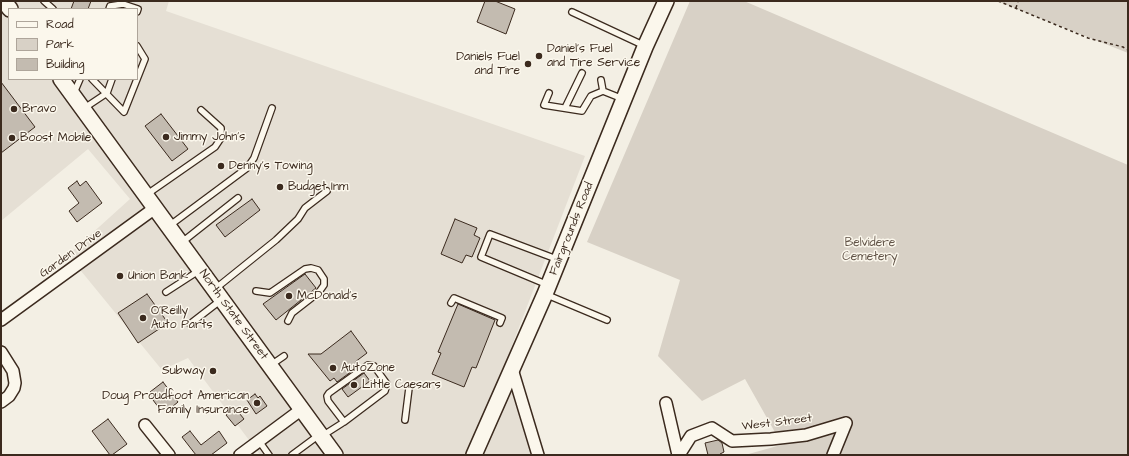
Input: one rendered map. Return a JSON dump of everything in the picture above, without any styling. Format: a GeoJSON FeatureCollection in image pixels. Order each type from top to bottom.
{"type":"FeatureCollection","features":[{"type":"Feature","properties":{"kind":"main road","name":"Fairgrounds Road"},"geometry":{"type":"LineString","coordinates":[[474,455],[547,290],[625,100],[645,47],[666,1]]}},
{"type":"Feature","properties":{"kind":"main road","name":"North State Street"},"geometry":{"type":"LineString","coordinates":[[62,80],[335,455]]}},
{"type":"Feature","properties":{"kind":"street","name":"Garden Drive"},"geometry":{"type":"LineString","coordinates":[[1,320],[155,208]]}},
{"type":"Feature","properties":{"kind":"street"},"geometry":{"type":"LineString","coordinates":[[1,352],[13,371],[15,383],[9,396],[1,402]]}},
{"type":"Feature","properties":{"kind":"street"},"geometry":{"type":"LineString","coordinates":[[512,369],[538,455]]}},
{"type":"Feature","properties":{"kind":"street"},"geometry":{"type":"LineString","coordinates":[[666,403],[678,455]]}},
{"type":"Feature","properties":{"kind":"street"},"geometry":{"type":"LineString","coordinates":[[240,455],[302,409]]}},
{"type":"Feature","properties":{"kind":"street","name":"West Street"},"geometry":{"type":"LineString","coordinates":[[678,455],[691,436],[712,428],[732,441],[806,435],[846,423],[833,455]]}},
{"type":"Feature","properties":{"kind":"street"},"geometry":{"type":"LineString","coordinates":[[145,425],[169,455]]}},
{"type":"Feature","properties":{"kind":"lane"},"geometry":{"type":"LineString","coordinates":[[44,1],[52,8]]}},
{"type":"Feature","properties":{"kind":"lane"},"geometry":{"type":"LineString","coordinates":[[109,8],[110,6],[123,4],[135,8]]}},
{"type":"Feature","properties":{"kind":"lane"},"geometry":{"type":"LineString","coordinates":[[572,12],[645,47]]}},
{"type":"Feature","properties":{"kind":"lane"},"geometry":{"type":"LineString","coordinates":[[138,48],[145,59],[138,77]]}},
{"type":"Feature","properties":{"kind":"lane"},"geometry":{"type":"LineString","coordinates":[[565,108],[582,73]]}},
{"type":"Feature","properties":{"kind":"lane"},"geometry":{"type":"LineString","coordinates":[[73,95],[80,80]]}},
{"type":"Feature","properties":{"kind":"lane"},"geometry":{"type":"LineString","coordinates":[[93,80],[124,112],[137,80]]}},
{"type":"Feature","properties":{"kind":"lane"},"geometry":{"type":"LineString","coordinates":[[83,109],[107,93],[112,80]]}},
{"type":"Feature","properties":{"kind":"lane"},"geometry":{"type":"LineString","coordinates":[[601,80],[603,91]]}},
{"type":"Feature","properties":{"kind":"lane"},"geometry":{"type":"LineString","coordinates":[[549,93],[544,105],[582,111],[591,96],[603,91],[625,100]]}},
{"type":"Feature","properties":{"kind":"lane"},"geometry":{"type":"LineString","coordinates":[[168,226],[247,168],[254,158],[272,108]]}},
{"type":"Feature","properties":{"kind":"lane"},"geometry":{"type":"LineString","coordinates":[[146,195],[215,147],[222,138],[221,128],[201,110]]}},
{"type":"Feature","properties":{"kind":"lane"},"geometry":{"type":"LineString","coordinates":[[190,324],[218,295],[298,219],[305,208],[327,191]]}},
{"type":"Feature","properties":{"kind":"lane"},"geometry":{"type":"LineString","coordinates":[[181,243],[238,198]]}},
{"type":"Feature","properties":{"kind":"lane"},"geometry":{"type":"LineString","coordinates":[[559,261],[490,234],[481,257],[607,320]]}},
{"type":"Feature","properties":{"kind":"lane"},"geometry":{"type":"LineString","coordinates":[[256,290],[270,293],[305,269],[311,268],[318,270],[324,279],[324,285],[319,292],[292,313],[288,321]]}},
{"type":"Feature","properties":{"kind":"lane"},"geometry":{"type":"LineString","coordinates":[[166,292],[200,269]]}},
{"type":"Feature","properties":{"kind":"lane"},"geometry":{"type":"LineString","coordinates":[[451,303],[454,298],[502,318],[500,323]]}},
{"type":"Feature","properties":{"kind":"lane"},"geometry":{"type":"LineString","coordinates":[[270,365],[284,356]]}},
{"type":"Feature","properties":{"kind":"lane"},"geometry":{"type":"LineString","coordinates":[[292,455],[321,435],[344,422],[386,391],[387,388],[385,381],[374,366],[368,365],[327,396],[328,401],[344,422]]}},
{"type":"Feature","properties":{"kind":"lane"},"geometry":{"type":"LineString","coordinates":[[405,420],[409,388]]}},
{"type":"Feature","properties":{"kind":"lane"},"geometry":{"type":"LineString","coordinates":[[259,441],[269,455]]}},
{"type":"Feature","properties":{"kind":"path"},"geometry":{"type":"LineString","coordinates":[[998,1],[1088,38],[1123,47],[1128,50]]}},
{"type":"Feature","properties":{"kind":"path"},"geometry":{"type":"LineString","coordinates":[[1016,8],[1018,1]]}},
{"type":"Feature","properties":{"kind":"shaded area"},"geometry":{"type":"Polygon","coordinates":[[[1,1],[169,1],[166,11],[585,156],[511,348],[535,455],[260,455],[188,358],[162,370],[68,255],[130,199],[88,149],[1,221],[1,1]]]}},
{"type":"Feature","properties":{"kind":"green space","name":"Belvidere Cemetery"},"geometry":{"type":"Polygon","coordinates":[[[690,1],[744,1],[1128,165],[1128,455],[745,455],[842,428],[776,434],[745,379],[702,401],[658,356],[680,280],[587,242],[690,1]]]}},
{"type":"Feature","properties":{"kind":"green space"},"geometry":{"type":"Polygon","coordinates":[[[997,1],[1128,1],[1128,53],[997,1]]]}},
{"type":"Feature","properties":{"kind":"building"},"geometry":{"type":"Polygon","coordinates":[[[74,1],[91,1],[88,8],[71,8],[74,1]]]}},
{"type":"Feature","properties":{"kind":"building"},"geometry":{"type":"Polygon","coordinates":[[[485,1],[495,1],[515,9],[506,34],[477,22],[485,1]]]}},
{"type":"Feature","properties":{"kind":"building"},"geometry":{"type":"Polygon","coordinates":[[[1,82],[35,127],[1,153],[1,82]]]}},
{"type":"Feature","properties":{"kind":"building","name":"Jimmy John's"},"geometry":{"type":"Polygon","coordinates":[[[161,114],[188,149],[172,161],[145,126],[161,114]]]}},
{"type":"Feature","properties":{"kind":"building"},"geometry":{"type":"Polygon","coordinates":[[[77,181],[80,186],[86,181],[102,203],[77,222],[69,211],[79,203],[68,188],[77,181]]]}},
{"type":"Feature","properties":{"kind":"building"},"geometry":{"type":"Polygon","coordinates":[[[252,199],[260,210],[225,237],[216,225],[252,199]]]}},
{"type":"Feature","properties":{"kind":"building"},"geometry":{"type":"Polygon","coordinates":[[[455,219],[477,228],[474,235],[480,238],[472,257],[466,255],[462,263],[441,254],[455,219]]]}},
{"type":"Feature","properties":{"kind":"building","name":"McDonald's"},"geometry":{"type":"Polygon","coordinates":[[[305,274],[316,288],[276,320],[263,304],[305,274]]]}},
{"type":"Feature","properties":{"kind":"building","name":"O'Reilly Auto Parts"},"geometry":{"type":"Polygon","coordinates":[[[147,294],[168,323],[138,343],[118,313],[147,294]]]}},
{"type":"Feature","properties":{"kind":"building"},"geometry":{"type":"Polygon","coordinates":[[[458,304],[495,320],[476,368],[472,367],[464,387],[432,374],[441,353],[438,352],[458,304]]]}},
{"type":"Feature","properties":{"kind":"building","name":"AutoZone"},"geometry":{"type":"Polygon","coordinates":[[[351,331],[367,353],[355,362],[359,366],[337,382],[334,378],[330,381],[308,354],[321,354],[351,331]]]}},
{"type":"Feature","properties":{"kind":"building","name":"Little Caesars"},"geometry":{"type":"Polygon","coordinates":[[[364,373],[370,381],[348,397],[342,389],[364,373]]]}},
{"type":"Feature","properties":{"kind":"building"},"geometry":{"type":"Polygon","coordinates":[[[163,382],[178,402],[166,412],[161,406],[159,408],[150,396],[152,394],[150,392],[163,382]]]}},
{"type":"Feature","properties":{"kind":"building","name":"Doug Proudfoot American Family Insurance"},"geometry":{"type":"Polygon","coordinates":[[[255,394],[258,398],[260,396],[267,406],[256,414],[247,400],[255,394]]]}},
{"type":"Feature","properties":{"kind":"building"},"geometry":{"type":"Polygon","coordinates":[[[235,408],[244,419],[235,426],[226,415],[235,408]]]}},
{"type":"Feature","properties":{"kind":"building"},"geometry":{"type":"Polygon","coordinates":[[[108,419],[127,444],[112,455],[110,455],[92,431],[108,419]]]}},
{"type":"Feature","properties":{"kind":"building"},"geometry":{"type":"Polygon","coordinates":[[[190,431],[201,445],[219,431],[227,443],[211,455],[196,455],[182,437],[190,431]]]}},
{"type":"Feature","properties":{"kind":"building"},"geometry":{"type":"Polygon","coordinates":[[[718,440],[722,443],[724,452],[720,455],[708,455],[705,443],[718,440]]]}},
{"type":"Feature","properties":{"kind":"place","name":"Daniel's Fuel and Tire Service"},"geometry":{"type":"Point","coordinates":[539,56]}},
{"type":"Feature","properties":{"kind":"place","name":"Daniels Fuel and Tire"},"geometry":{"type":"Point","coordinates":[528,64]}},
{"type":"Feature","properties":{"kind":"place","name":"Bravo"},"geometry":{"type":"Point","coordinates":[14,109]}},
{"type":"Feature","properties":{"kind":"place","name":"Jimmy John's"},"geometry":{"type":"Point","coordinates":[166,137]}},
{"type":"Feature","properties":{"kind":"place","name":"Boost Mobile"},"geometry":{"type":"Point","coordinates":[12,138]}},
{"type":"Feature","properties":{"kind":"place","name":"Denny's Towing"},"geometry":{"type":"Point","coordinates":[221,166]}},
{"type":"Feature","properties":{"kind":"place","name":"Budget Inm"},"geometry":{"type":"Point","coordinates":[280,187]}},
{"type":"Feature","properties":{"kind":"place","name":"Union Bank"},"geometry":{"type":"Point","coordinates":[120,276]}},
{"type":"Feature","properties":{"kind":"place","name":"McDonald's"},"geometry":{"type":"Point","coordinates":[289,296]}},
{"type":"Feature","properties":{"kind":"place","name":"O'Reilly Auto Parts"},"geometry":{"type":"Point","coordinates":[143,318]}},
{"type":"Feature","properties":{"kind":"place","name":"AutoZone"},"geometry":{"type":"Point","coordinates":[333,368]}},
{"type":"Feature","properties":{"kind":"place","name":"Subway"},"geometry":{"type":"Point","coordinates":[213,371]}},
{"type":"Feature","properties":{"kind":"place","name":"Little Caesars"},"geometry":{"type":"Point","coordinates":[354,385]}},
{"type":"Feature","properties":{"kind":"place","name":"Doug Proudfoot American Family Insurance"},"geometry":{"type":"Point","coordinates":[257,403]}}]}
